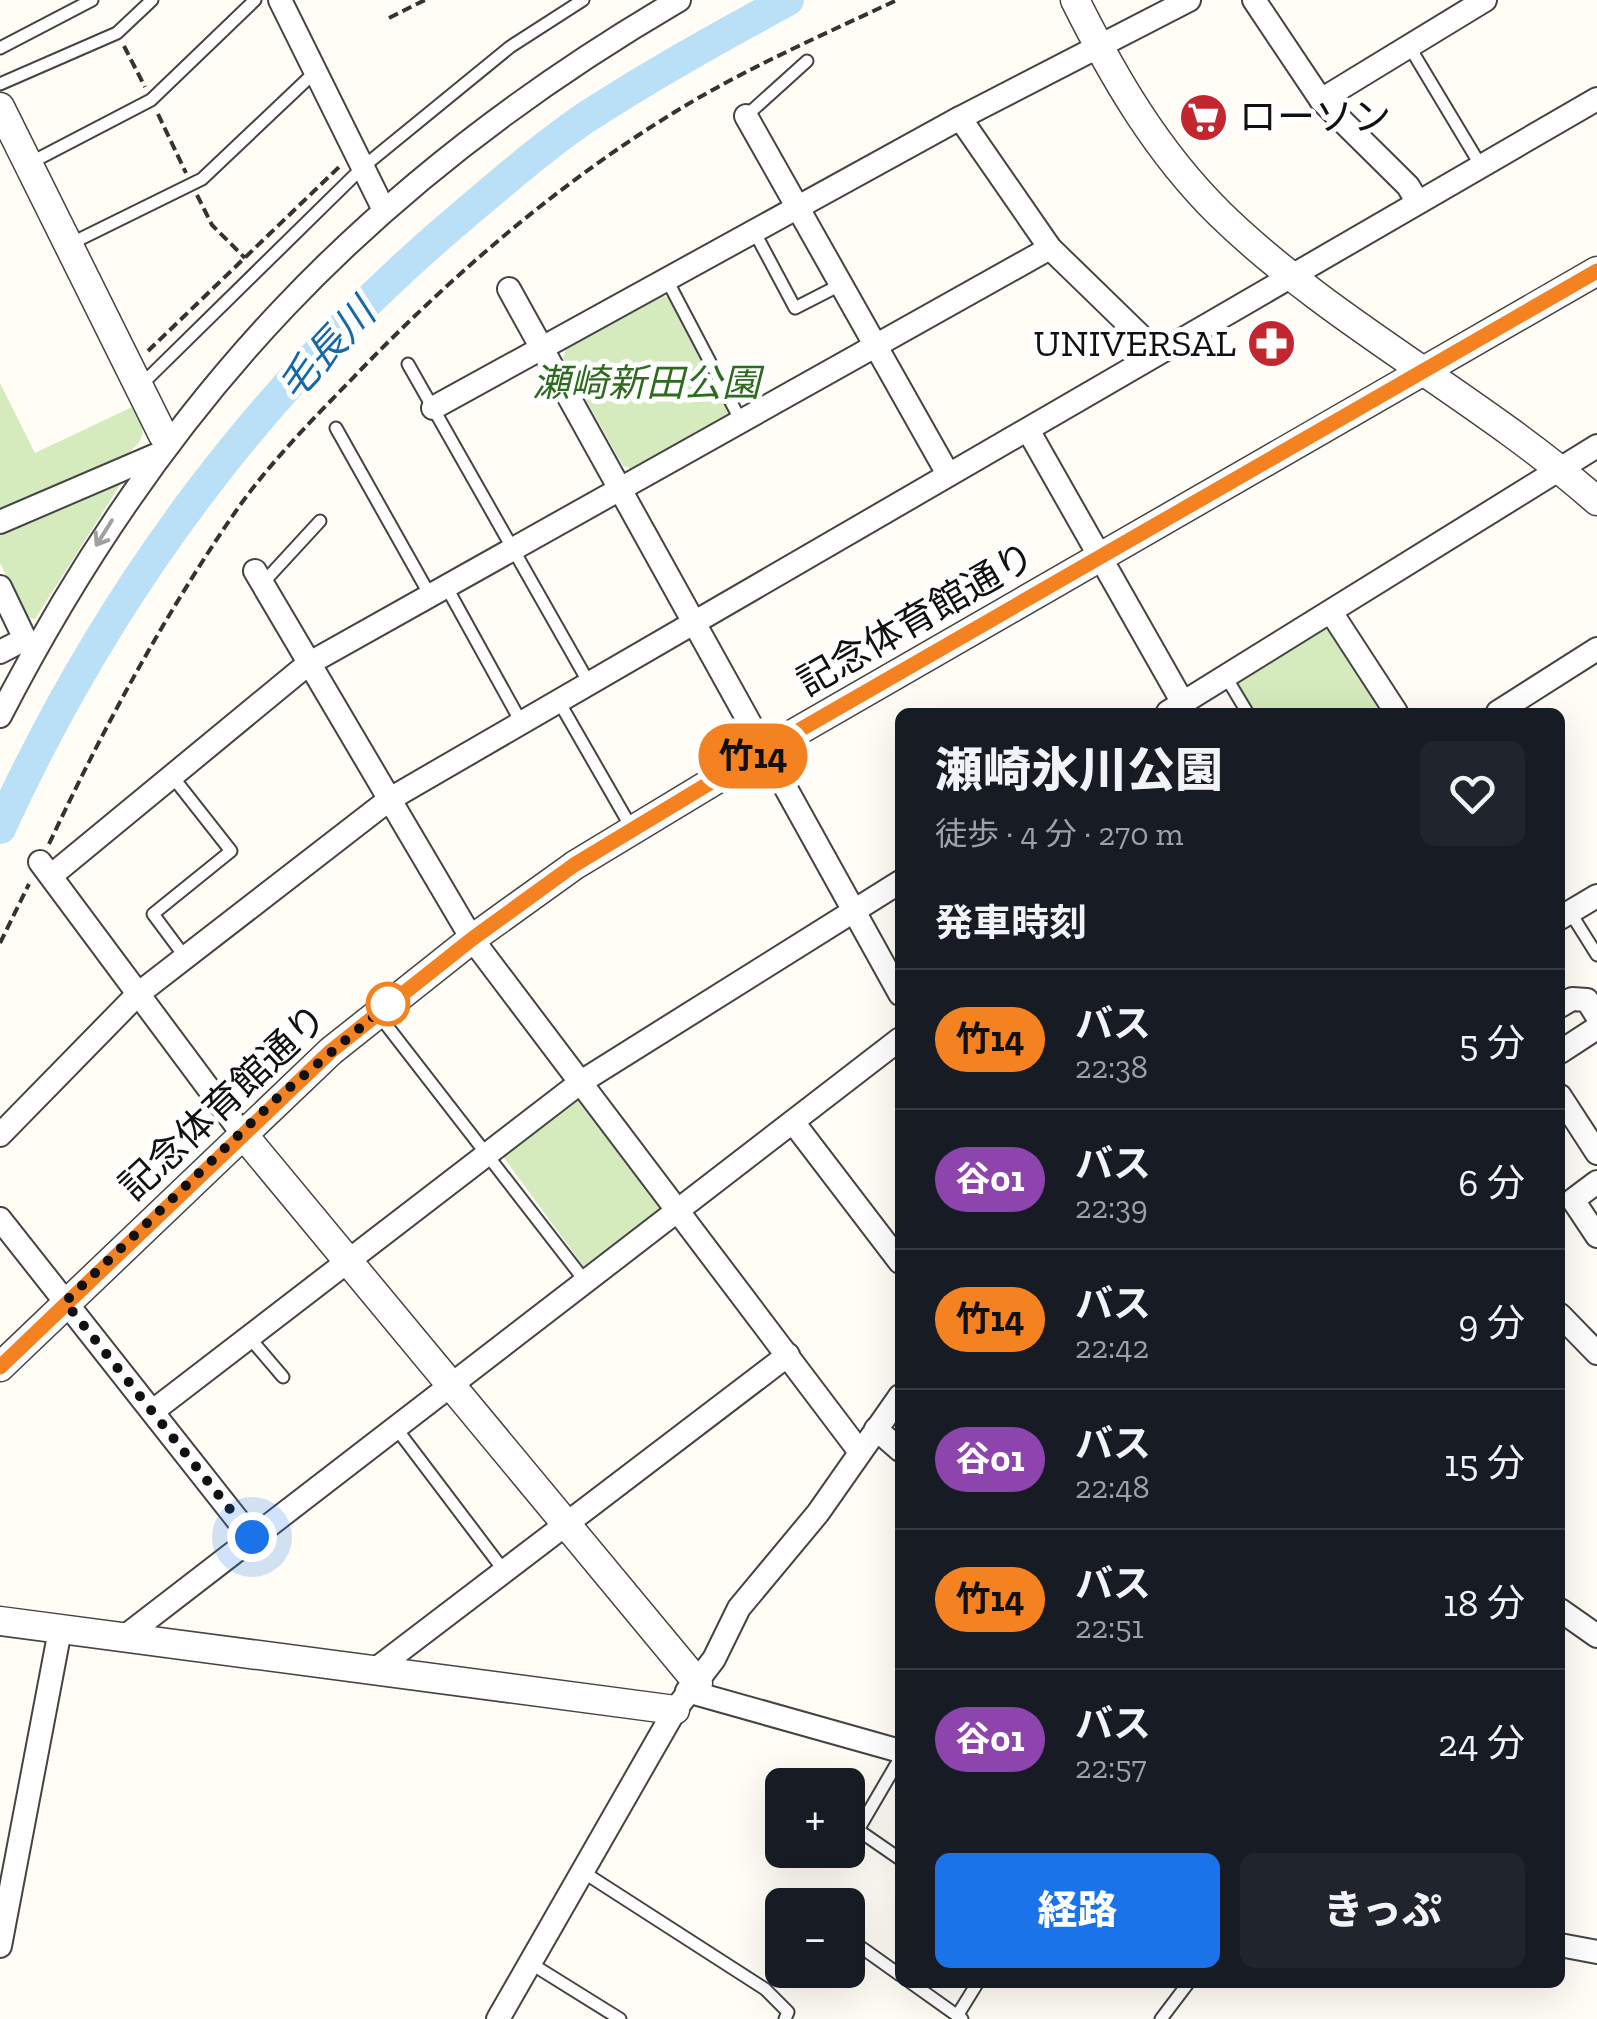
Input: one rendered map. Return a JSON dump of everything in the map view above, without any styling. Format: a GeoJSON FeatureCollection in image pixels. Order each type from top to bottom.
{"type":"FeatureCollection","features":[{"type":"Feature","properties":{"kind":"street"},"geometry":{"type":"LineString","coordinates":[[280,0],[383,208]]}},
{"type":"Feature","properties":{"kind":"street"},"geometry":{"type":"LineString","coordinates":[[0,716],[30,642],[163,444],[296,291],[383,208],[549,80],[678,0]]}},
{"type":"Feature","properties":{"kind":"street"},"geometry":{"type":"LineString","coordinates":[[1074,0],[1125,94],[1177,167],[1228,222],[1292,275],[1560,468],[1597,500]]}},
{"type":"Feature","properties":{"kind":"street"},"geometry":{"type":"LineString","coordinates":[[433,408],[544,351],[1097,44],[1189,0]]}},
{"type":"Feature","properties":{"kind":"street"},"geometry":{"type":"LineString","coordinates":[[1254,0],[1322,100],[1408,186],[1418,201]]}},
{"type":"Feature","properties":{"kind":"street"},"geometry":{"type":"LineString","coordinates":[[1322,100],[1485,0]]}},
{"type":"Feature","properties":{"kind":"street"},"geometry":{"type":"LineString","coordinates":[[0,1135],[138,994],[390,798],[1597,98]]}},
{"type":"Feature","properties":{"kind":"street"},"geometry":{"type":"LineString","coordinates":[[0,107],[163,444]]}},
{"type":"Feature","properties":{"kind":"street"},"geometry":{"type":"LineString","coordinates":[[746,116],[874,349],[948,474]]}},
{"type":"Feature","properties":{"kind":"street"},"geometry":{"type":"LineString","coordinates":[[960,118],[1050,248],[1157,352]]}},
{"type":"Feature","properties":{"kind":"street"},"geometry":{"type":"LineString","coordinates":[[687,1695],[568,1524],[241,1132],[46,868],[172,776],[308,664],[1050,248]]}},
{"type":"Feature","properties":{"kind":"street","name":"記念体育館通り"},"geometry":{"type":"LineString","coordinates":[[0,1367],[241,1132],[377,1013],[472,939],[631,828],[1597,270]]}},
{"type":"Feature","properties":{"kind":"street"},"geometry":{"type":"LineString","coordinates":[[509,290],[895,985]]}},
{"type":"Feature","properties":{"kind":"street"},"geometry":{"type":"LineString","coordinates":[[1028,430],[1175,708],[1597,446]]}},
{"type":"Feature","properties":{"kind":"street"},"geometry":{"type":"LineString","coordinates":[[0,522],[163,444]]}},
{"type":"Feature","properties":{"kind":"street"},"geometry":{"type":"LineString","coordinates":[[259,578],[472,939],[860,1452]]}},
{"type":"Feature","properties":{"kind":"street"},"geometry":{"type":"LineString","coordinates":[[0,587],[30,642]]}},
{"type":"Feature","properties":{"kind":"street"},"geometry":{"type":"LineString","coordinates":[[1331,612],[1393,708]]}},
{"type":"Feature","properties":{"kind":"street"},"geometry":{"type":"LineString","coordinates":[[0,652],[30,642]]}},
{"type":"Feature","properties":{"kind":"street"},"geometry":{"type":"LineString","coordinates":[[1504,708],[1597,649]]}},
{"type":"Feature","properties":{"kind":"street"},"geometry":{"type":"LineString","coordinates":[[153,1410],[581,1082],[895,885]]}},
{"type":"Feature","properties":{"kind":"street"},"geometry":{"type":"LineString","coordinates":[[1565,915],[1597,896]]}},
{"type":"Feature","properties":{"kind":"street"},"geometry":{"type":"LineString","coordinates":[[1565,1003],[1572,999],[1587,1000],[1597,1016]]}},
{"type":"Feature","properties":{"kind":"street"},"geometry":{"type":"LineString","coordinates":[[1565,1049],[1597,1028]]}},
{"type":"Feature","properties":{"kind":"street"},"geometry":{"type":"LineString","coordinates":[[123,1638],[895,1044]]}},
{"type":"Feature","properties":{"kind":"street"},"geometry":{"type":"LineString","coordinates":[[1565,1104],[1597,1152]]}},
{"type":"Feature","properties":{"kind":"street"},"geometry":{"type":"LineString","coordinates":[[793,1122],[895,1255]]}},
{"type":"Feature","properties":{"kind":"street"},"geometry":{"type":"LineString","coordinates":[[1597,1182],[1573,1200],[1597,1236]]}},
{"type":"Feature","properties":{"kind":"street"},"geometry":{"type":"LineString","coordinates":[[0,1219],[252,1537]]}},
{"type":"Feature","properties":{"kind":"street"},"geometry":{"type":"LineString","coordinates":[[1565,1321],[1597,1352]]}},
{"type":"Feature","properties":{"kind":"street"},"geometry":{"type":"LineString","coordinates":[[372,1672],[788,1355]]}},
{"type":"Feature","properties":{"kind":"street"},"geometry":{"type":"LineString","coordinates":[[502,2018],[580,1870],[738,1608],[818,1513],[895,1403]]}},
{"type":"Feature","properties":{"kind":"street"},"geometry":{"type":"LineString","coordinates":[[876,1429],[895,1446]]}},
{"type":"Feature","properties":{"kind":"street"},"geometry":{"type":"LineString","coordinates":[[1565,1614],[1597,1636]]}},
{"type":"Feature","properties":{"kind":"street"},"geometry":{"type":"LineString","coordinates":[[0,1621],[372,1672],[687,1695],[895,1753]]}},
{"type":"Feature","properties":{"kind":"street"},"geometry":{"type":"LineString","coordinates":[[0,1946],[60,1630]]}},
{"type":"Feature","properties":{"kind":"street"},"geometry":{"type":"LineString","coordinates":[[0,1814],[22,1825]]}},
{"type":"Feature","properties":{"kind":"street"},"geometry":{"type":"LineString","coordinates":[[1565,1946],[1597,1952]]}},
{"type":"Feature","properties":{"kind":"lane"},"geometry":{"type":"LineString","coordinates":[[0,48],[92,0]]}},
{"type":"Feature","properties":{"kind":"lane"},"geometry":{"type":"LineString","coordinates":[[0,84],[118,32],[152,0]]}},
{"type":"Feature","properties":{"kind":"lane"},"geometry":{"type":"LineString","coordinates":[[28,164],[151,100],[255,0]]}},
{"type":"Feature","properties":{"kind":"lane"},"geometry":{"type":"LineString","coordinates":[[133,377],[363,166],[510,46],[583,0]]}},
{"type":"Feature","properties":{"kind":"lane"},"geometry":{"type":"LineString","coordinates":[[1409,46],[1480,166]]}},
{"type":"Feature","properties":{"kind":"lane"},"geometry":{"type":"LineString","coordinates":[[746,116],[807,61]]}},
{"type":"Feature","properties":{"kind":"lane"},"geometry":{"type":"LineString","coordinates":[[68,245],[192,184],[315,72]]}},
{"type":"Feature","properties":{"kind":"lane"},"geometry":{"type":"LineString","coordinates":[[755,232],[795,308],[840,285]]}},
{"type":"Feature","properties":{"kind":"lane"},"geometry":{"type":"LineString","coordinates":[[668,282],[742,423]]}},
{"type":"Feature","properties":{"kind":"lane"},"geometry":{"type":"LineString","coordinates":[[408,364],[589,683]]}},
{"type":"Feature","properties":{"kind":"lane"},"geometry":{"type":"LineString","coordinates":[[336,428],[521,722]]}},
{"type":"Feature","properties":{"kind":"lane"},"geometry":{"type":"LineString","coordinates":[[259,578],[320,521]]}},
{"type":"Feature","properties":{"kind":"lane"},"geometry":{"type":"LineString","coordinates":[[1226,677],[1245,708]]}},
{"type":"Feature","properties":{"kind":"lane"},"geometry":{"type":"LineString","coordinates":[[558,700],[631,828]]}},
{"type":"Feature","properties":{"kind":"lane"},"geometry":{"type":"LineString","coordinates":[[172,776],[232,850],[153,914],[185,957]]}},
{"type":"Feature","properties":{"kind":"lane"},"geometry":{"type":"LineString","coordinates":[[1565,915],[1597,955]]}},
{"type":"Feature","properties":{"kind":"lane"},"geometry":{"type":"LineString","coordinates":[[377,1013],[585,1281]]}},
{"type":"Feature","properties":{"kind":"lane"},"geometry":{"type":"LineString","coordinates":[[248,1336],[283,1377]]}},
{"type":"Feature","properties":{"kind":"lane"},"geometry":{"type":"LineString","coordinates":[[396,1427],[506,1572]]}},
{"type":"Feature","properties":{"kind":"lane"},"geometry":{"type":"LineString","coordinates":[[895,1763],[858,1830],[895,1856]]}},
{"type":"Feature","properties":{"kind":"lane"},"geometry":{"type":"LineString","coordinates":[[580,1870],[765,1989],[788,2012],[785,2019]]}},
{"type":"Feature","properties":{"kind":"lane"},"geometry":{"type":"LineString","coordinates":[[865,1950],[895,1971]]}},
{"type":"Feature","properties":{"kind":"lane"},"geometry":{"type":"LineString","coordinates":[[530,1964],[620,2019]]}},
{"type":"Feature","properties":{"kind":"lane"},"geometry":{"type":"LineString","coordinates":[[918,1988],[959,2017],[975,1988]]}},
{"type":"Feature","properties":{"kind":"lane"},"geometry":{"type":"LineString","coordinates":[[1161,2019],[1184,1988]]}},
{"type":"Feature","properties":{"kind":"path"},"geometry":{"type":"LineString","coordinates":[[389,18],[425,0]]}},
{"type":"Feature","properties":{"kind":"path"},"geometry":{"type":"LineString","coordinates":[[0,943],[46,868],[112,711],[241,504],[305,427],[410,318],[511,230],[620,149],[700,97],[897,0]]}},
{"type":"Feature","properties":{"kind":"path"},"geometry":{"type":"LineString","coordinates":[[118,32],[212,225],[244,258]]}},
{"type":"Feature","properties":{"kind":"path"},"geometry":{"type":"LineString","coordinates":[[133,377],[244,258],[340,165],[363,166]]}},
{"type":"Feature","properties":{"kind":"green space","name":"瀬崎新田公園"},"geometry":{"type":"Polygon","coordinates":[[[663,296],[671,298],[730,409],[728,417],[635,470],[623,466],[563,359],[566,349],[663,296]]]}},
{"type":"Feature","properties":{"kind":"green space"},"geometry":{"type":"Polygon","coordinates":[[[0,383],[35,453],[132,407],[142,436],[134,448],[101,470],[0,511],[0,383]]]}},
{"type":"Feature","properties":{"kind":"green space"},"geometry":{"type":"Polygon","coordinates":[[[117,482],[120,485],[35,619],[27,617],[0,563],[0,533],[117,482]]]}},
{"type":"Feature","properties":{"kind":"green space"},"geometry":{"type":"Polygon","coordinates":[[[1324,627],[1332,628],[1383,708],[1251,708],[1237,686],[1243,677],[1324,627]]]}},
{"type":"Feature","properties":{"kind":"green space"},"geometry":{"type":"Polygon","coordinates":[[[583,1097],[665,1205],[584,1267],[502,1155],[583,1097]]]}},
{"type":"Feature","properties":{"kind":"waterway","name":"毛長川"},"geometry":{"type":"LineString","coordinates":[[0,828],[91,654],[143,572],[259,419],[324,346],[467,212],[555,140],[635,87],[788,0]]}},
{"type":"Feature","properties":{"kind":"bus line","name":"竹14"},"geometry":{"type":"LineString","coordinates":[[0,1367],[275,1100],[331,1051],[472,939],[574,865],[751,758],[1597,271]]}},
{"type":"Feature","properties":{"kind":"place","name":"ローソン"},"geometry":{"type":"Point","coordinates":[1204,117]}},
{"type":"Feature","properties":{"kind":"place","name":"UNIVERSAL"},"geometry":{"type":"Point","coordinates":[1271,343]}},
{"type":"Feature","properties":{"kind":"route"},"geometry":{"type":"LineString","coordinates":[[252,1537],[65,1302],[275,1100],[388,1004]]}}]}
